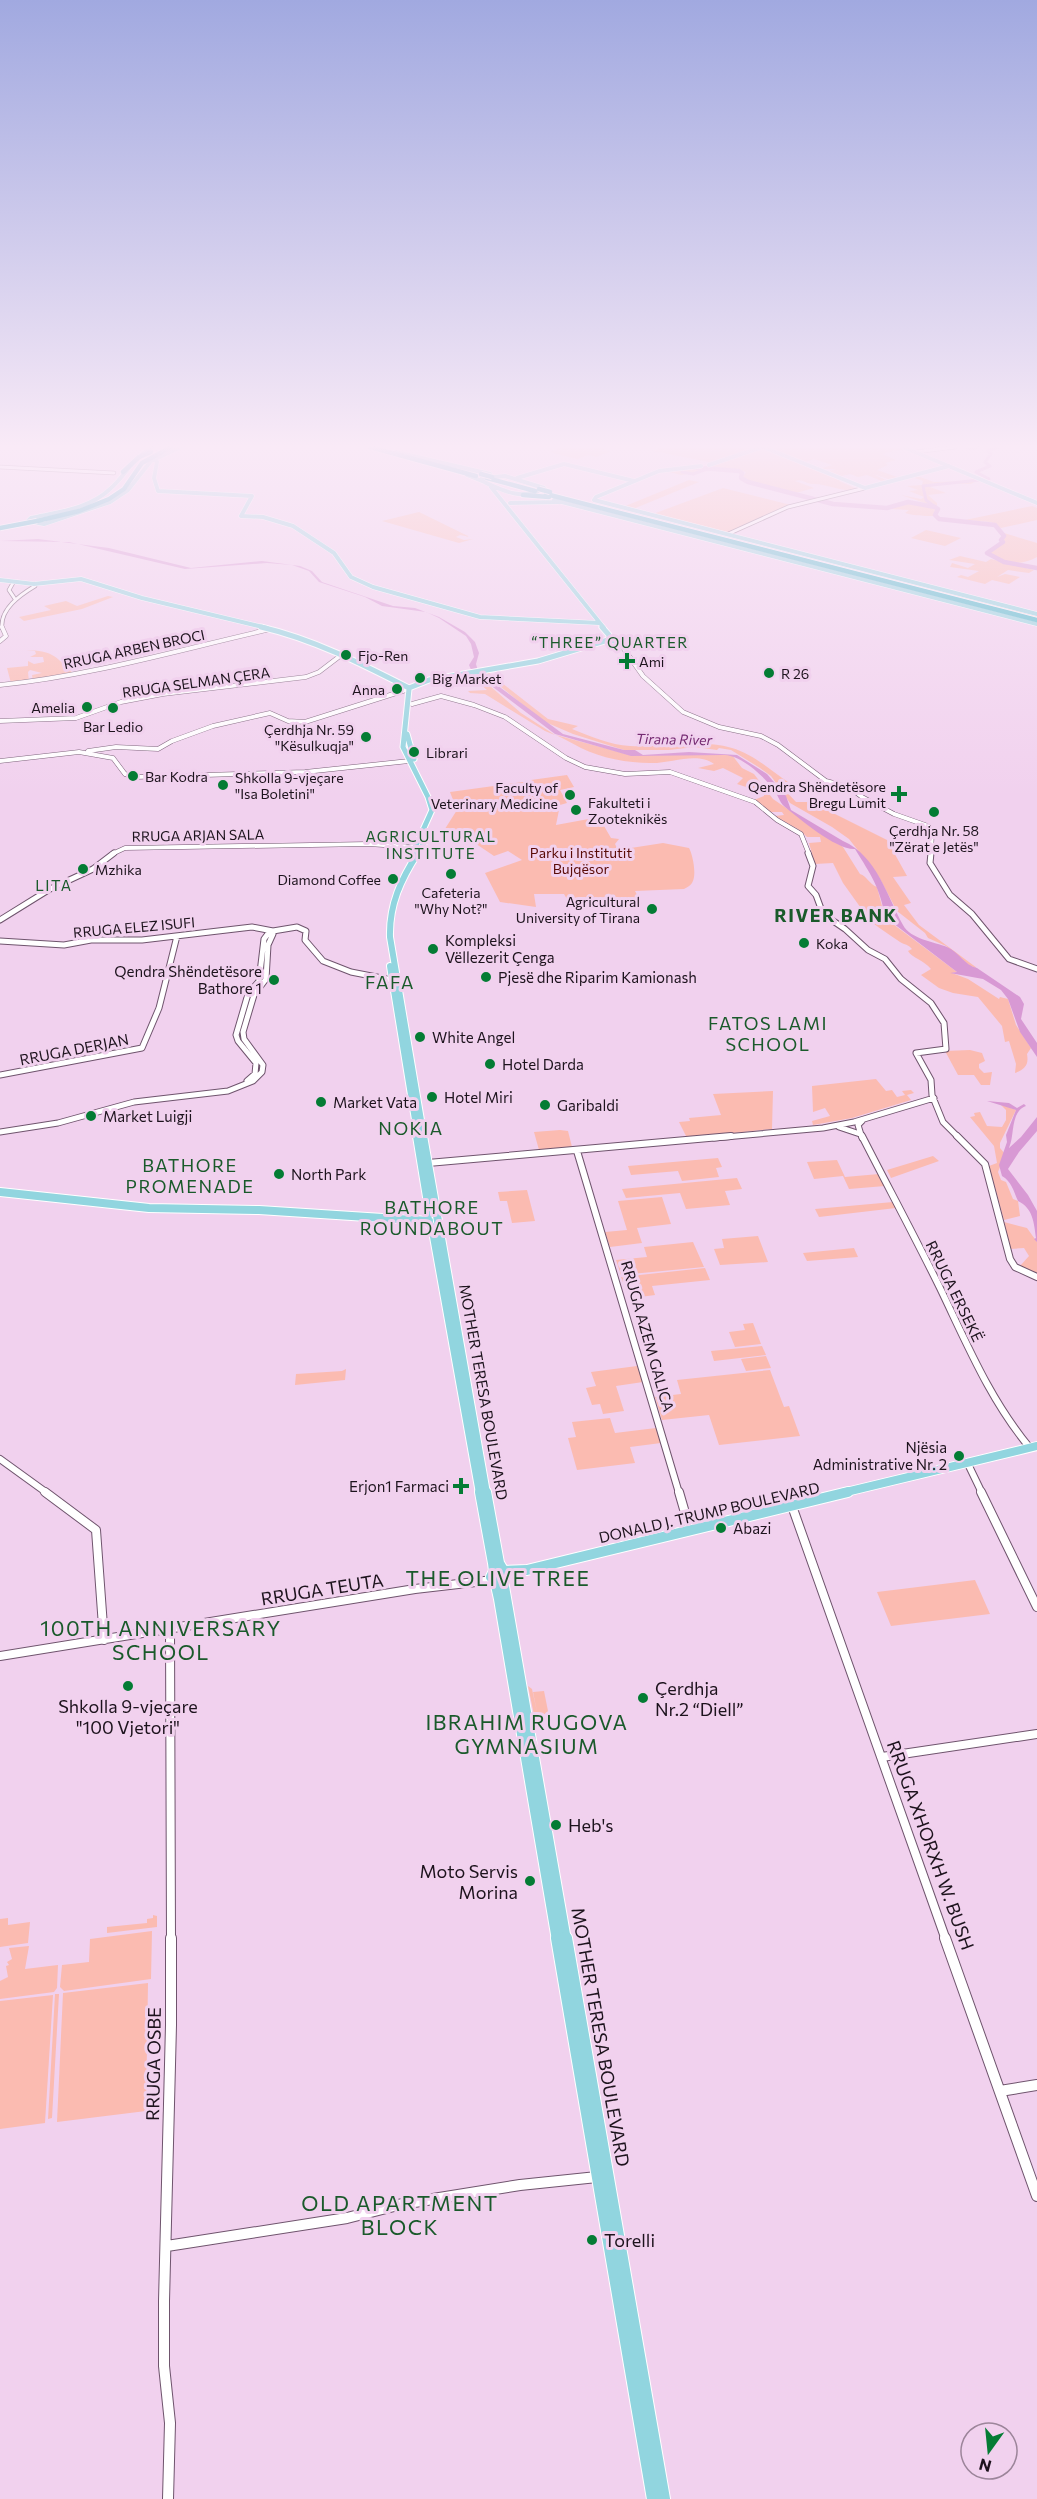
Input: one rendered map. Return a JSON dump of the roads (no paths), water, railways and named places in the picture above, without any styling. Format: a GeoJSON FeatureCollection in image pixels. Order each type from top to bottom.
{"type":"FeatureCollection","features":[{"type":"Feature","properties":{"kind":"highway"},"geometry":{"type":"LineString","coordinates":[[821,564],[1037,619]]}},
{"type":"Feature","properties":{"kind":"main road"},"geometry":{"type":"LineString","coordinates":[[342,564],[354,579],[373,587],[480,617],[602,625]]}},
{"type":"Feature","properties":{"kind":"main road"},"geometry":{"type":"LineString","coordinates":[[553,564],[602,625]]}},
{"type":"Feature","properties":{"kind":"main road"},"geometry":{"type":"LineString","coordinates":[[0,580],[35,585],[81,579],[138,597],[287,633],[412,688],[437,680],[507,668],[611,642],[610,636],[556,564]]}},
{"type":"Feature","properties":{"kind":"main road"},"geometry":{"type":"LineString","coordinates":[[815,564],[1037,619]]}},
{"type":"Feature","properties":{"kind":"main road"},"geometry":{"type":"LineString","coordinates":[[842,564],[1037,619]]}},
{"type":"Feature","properties":{"kind":"main road"},"geometry":{"type":"LineString","coordinates":[[412,688],[415,702],[407,735],[409,747],[412,761],[432,807],[421,841]]}},
{"type":"Feature","properties":{"kind":"main road"},"geometry":{"type":"LineString","coordinates":[[412,688],[402,737],[403,747],[436,806],[435,815],[421,841]]}},
{"type":"Feature","properties":{"kind":"main road","name":"MOTHER TERESA BOULEVARD"},"geometry":{"type":"LineString","coordinates":[[421,841],[390,897],[385,915],[386,980],[393,989],[429,1206],[427,1218],[434,1231],[498,1576],[664,2499]]}},
{"type":"Feature","properties":{"kind":"main road","name":"MOTHER TERESA BOULEVARD"},"geometry":{"type":"LineString","coordinates":[[421,841],[393,903],[389,929],[652,2499]]}},
{"type":"Feature","properties":{"kind":"main road"},"geometry":{"type":"LineString","coordinates":[[0,1192],[149,1208],[259,1210],[400,1219],[427,1218],[434,1221],[438,1217]]}},
{"type":"Feature","properties":{"kind":"main road","name":"DONALD J. TRUMP BOULEVARD"},"geometry":{"type":"LineString","coordinates":[[498,1576],[1034,1447]]}},
{"type":"Feature","properties":{"kind":"street"},"geometry":{"type":"LineString","coordinates":[[13,583],[9,590],[11,596],[15,598]]}},
{"type":"Feature","properties":{"kind":"street"},"geometry":{"type":"LineString","coordinates":[[0,641],[6,636],[0,620],[15,598],[35,585]]}},
{"type":"Feature","properties":{"kind":"street","name":"RRUGA ARBEN BROCI"},"geometry":{"type":"LineString","coordinates":[[0,685],[31,682],[77,673],[271,629]]}},
{"type":"Feature","properties":{"kind":"street"},"geometry":{"type":"LineString","coordinates":[[611,642],[621,646],[643,676],[683,712],[716,726],[761,736],[778,745],[826,781],[849,787],[894,814],[928,826],[932,832],[930,863],[950,896],[972,914],[1009,959],[1037,969]]}},
{"type":"Feature","properties":{"kind":"street","name":"RRUGA SELMAN ÇERA"},"geometry":{"type":"LineString","coordinates":[[0,721],[76,718],[121,702],[155,695],[306,677],[319,672],[340,656]]}},
{"type":"Feature","properties":{"kind":"street"},"geometry":{"type":"LineString","coordinates":[[0,761],[120,747],[158,749],[172,741],[213,726],[274,713],[288,721],[305,722],[412,688]]}},
{"type":"Feature","properties":{"kind":"street"},"geometry":{"type":"LineString","coordinates":[[415,702],[443,696],[480,707],[505,717],[566,758],[589,768],[625,774],[667,771],[693,783],[757,803],[777,820],[803,836],[813,866],[808,886],[816,895],[823,914],[845,929],[868,950],[885,959],[901,979],[931,1003],[945,1026],[943,1037],[946,1049],[916,1053],[931,1080],[934,1098],[946,1125],[986,1164],[1010,1259],[1015,1267],[1037,1277]]}},
{"type":"Feature","properties":{"kind":"street"},"geometry":{"type":"LineString","coordinates":[[84,752],[113,758],[125,774],[135,777],[305,772],[412,761]]}},
{"type":"Feature","properties":{"kind":"street","name":"RRUGA ARJAN SALA"},"geometry":{"type":"LineString","coordinates":[[0,920],[50,888],[93,868],[113,853],[125,848],[421,841]]}},
{"type":"Feature","properties":{"kind":"street","name":"RRUGA ELEZ ISUFI"},"geometry":{"type":"LineString","coordinates":[[0,941],[64,945],[91,940],[142,940],[252,927],[271,932],[297,927],[306,931],[305,941],[321,960],[351,972],[386,980]]}},
{"type":"Feature","properties":{"kind":"street"},"geometry":{"type":"LineString","coordinates":[[0,1130],[58,1123],[134,1102],[220,1093],[248,1084],[262,1072],[259,1062],[238,1041],[253,992],[266,979],[268,942],[271,932],[300,930],[302,932],[300,941],[319,963],[348,974],[386,980],[393,989]]}},
{"type":"Feature","properties":{"kind":"street","name":"RRUGA DERJAN"},"geometry":{"type":"LineString","coordinates":[[0,1075],[142,1048],[159,1008],[177,936]]}},
{"type":"Feature","properties":{"kind":"street"},"geometry":{"type":"LineString","coordinates":[[823,1128],[934,1098]]}},
{"type":"Feature","properties":{"kind":"street"},"geometry":{"type":"LineString","coordinates":[[856,1129],[865,1118]]}},
{"type":"Feature","properties":{"kind":"street"},"geometry":{"type":"LineString","coordinates":[[848,1123],[856,1129]]}},
{"type":"Feature","properties":{"kind":"street"},"geometry":{"type":"LineString","coordinates":[[428,1163],[823,1128],[856,1129]]}},
{"type":"Feature","properties":{"kind":"street","name":"RRUGA ERSEKË"},"geometry":{"type":"LineString","coordinates":[[856,1129],[865,1140],[976,1367],[1008,1422],[1034,1447]]}},
{"type":"Feature","properties":{"kind":"street","name":"RRUGA AZEM GALICA"},"geometry":{"type":"LineString","coordinates":[[577,1151],[626,1309],[690,1530]]}},
{"type":"Feature","properties":{"kind":"street"},"geometry":{"type":"LineString","coordinates":[[0,1459],[96,1530],[104,1640]]}},
{"type":"Feature","properties":{"kind":"street"},"geometry":{"type":"LineString","coordinates":[[968,1464],[1037,1606]]}},
{"type":"Feature","properties":{"kind":"street","name":"RRUGA XHORXH W. BUSH"},"geometry":{"type":"LineString","coordinates":[[792,1506],[1037,2196]]}},
{"type":"Feature","properties":{"kind":"street","name":"RRUGA TEUTA"},"geometry":{"type":"LineString","coordinates":[[0,1656],[498,1576]]}},
{"type":"Feature","properties":{"kind":"street","name":"RRUGA OSBE"},"geometry":{"type":"LineString","coordinates":[[168,2499],[170,2423],[164,2366],[171,2025],[170,1629]]}},
{"type":"Feature","properties":{"kind":"street"},"geometry":{"type":"LineString","coordinates":[[882,1757],[1037,1734]]}},
{"type":"Feature","properties":{"kind":"street"},"geometry":{"type":"LineString","coordinates":[[1000,2091],[1037,2085]]}},
{"type":"Feature","properties":{"kind":"street"},"geometry":{"type":"LineString","coordinates":[[167,2246],[347,2218],[394,2206],[520,2185],[597,2177]]}},
{"type":"Feature","properties":{"kind":"waterway"},"geometry":{"type":"LineString","coordinates":[[1013,564],[1037,568]]}},
{"type":"Feature","properties":{"kind":"place","name":"Fjo-Ren"},"geometry":{"type":"Point","coordinates":[346,655]}},
{"type":"Feature","properties":{"kind":"place","name":"Ami"},"geometry":{"type":"Point","coordinates":[627,661]}},
{"type":"Feature","properties":{"kind":"place","name":"R 26"},"geometry":{"type":"Point","coordinates":[769,673]}},
{"type":"Feature","properties":{"kind":"place","name":"Big Market"},"geometry":{"type":"Point","coordinates":[420,678]}},
{"type":"Feature","properties":{"kind":"place","name":"Anna"},"geometry":{"type":"Point","coordinates":[397,689]}},
{"type":"Feature","properties":{"kind":"place","name":"Amelia"},"geometry":{"type":"Point","coordinates":[87,707]}},
{"type":"Feature","properties":{"kind":"place","name":"Bar Ledio"},"geometry":{"type":"Point","coordinates":[113,708]}},
{"type":"Feature","properties":{"kind":"place","name":"Çerdhja Nr. 59 \"Kësulkuqja\""},"geometry":{"type":"Point","coordinates":[366,737]}},
{"type":"Feature","properties":{"kind":"place","name":"Librari"},"geometry":{"type":"Point","coordinates":[414,752]}},
{"type":"Feature","properties":{"kind":"place","name":"Bar Kodra"},"geometry":{"type":"Point","coordinates":[133,776]}},
{"type":"Feature","properties":{"kind":"place","name":"Shkolla 9-vjeçare \"Isa Boletini\""},"geometry":{"type":"Point","coordinates":[223,785]}},
{"type":"Feature","properties":{"kind":"place","name":"Qendra Shëndetësore Bregu Lumit"},"geometry":{"type":"Point","coordinates":[899,794]}},
{"type":"Feature","properties":{"kind":"place","name":"Faculty of Veterinary Medicine"},"geometry":{"type":"Point","coordinates":[570,795]}},
{"type":"Feature","properties":{"kind":"place","name":"Fakulteti i Zooteknikës"},"geometry":{"type":"Point","coordinates":[576,810]}},
{"type":"Feature","properties":{"kind":"place","name":"Çerdhja Nr. 58 \"Zërat e Jetës\""},"geometry":{"type":"Point","coordinates":[934,812]}},
{"type":"Feature","properties":{"kind":"place","name":"Mzhika"},"geometry":{"type":"Point","coordinates":[83,869]}},
{"type":"Feature","properties":{"kind":"place","name":"Cafeteria \"Why Not?\""},"geometry":{"type":"Point","coordinates":[451,874]}},
{"type":"Feature","properties":{"kind":"place","name":"Diamond Coffee"},"geometry":{"type":"Point","coordinates":[393,879]}},
{"type":"Feature","properties":{"kind":"place","name":"Agricultural University of Tirana"},"geometry":{"type":"Point","coordinates":[652,909]}},
{"type":"Feature","properties":{"kind":"place","name":"Koka"},"geometry":{"type":"Point","coordinates":[804,943]}},
{"type":"Feature","properties":{"kind":"place","name":"Kompleksi Vëllezerit Çenga"},"geometry":{"type":"Point","coordinates":[433,949]}},
{"type":"Feature","properties":{"kind":"place","name":"Pjesë dhe Riparim Kamionash"},"geometry":{"type":"Point","coordinates":[486,977]}},
{"type":"Feature","properties":{"kind":"place","name":"Qendra Shëndetësore Bathore 1"},"geometry":{"type":"Point","coordinates":[274,980]}},
{"type":"Feature","properties":{"kind":"place","name":"White Angel"},"geometry":{"type":"Point","coordinates":[420,1037]}},
{"type":"Feature","properties":{"kind":"place","name":"Hotel Darda"},"geometry":{"type":"Point","coordinates":[490,1064]}},
{"type":"Feature","properties":{"kind":"place","name":"Hotel Miri"},"geometry":{"type":"Point","coordinates":[432,1097]}},
{"type":"Feature","properties":{"kind":"place","name":"Market Vata"},"geometry":{"type":"Point","coordinates":[321,1102]}},
{"type":"Feature","properties":{"kind":"place","name":"Garibaldi"},"geometry":{"type":"Point","coordinates":[545,1105]}},
{"type":"Feature","properties":{"kind":"place","name":"Market Luigji"},"geometry":{"type":"Point","coordinates":[91,1116]}},
{"type":"Feature","properties":{"kind":"place","name":"North Park"},"geometry":{"type":"Point","coordinates":[279,1174]}},
{"type":"Feature","properties":{"kind":"place","name":"Njësia Administrative Nr. 2"},"geometry":{"type":"Point","coordinates":[959,1456]}},
{"type":"Feature","properties":{"kind":"place","name":"Erjon1 Farmaci"},"geometry":{"type":"Point","coordinates":[461,1486]}},
{"type":"Feature","properties":{"kind":"place","name":"Abazi"},"geometry":{"type":"Point","coordinates":[721,1528]}},
{"type":"Feature","properties":{"kind":"place","name":"Shkolla 9-vjeçare \"100 Vjetori\""},"geometry":{"type":"Point","coordinates":[128,1686]}},
{"type":"Feature","properties":{"kind":"place","name":"Çerdhja Nr.2 “Diell”"},"geometry":{"type":"Point","coordinates":[643,1698]}},
{"type":"Feature","properties":{"kind":"place","name":"Heb's"},"geometry":{"type":"Point","coordinates":[556,1825]}},
{"type":"Feature","properties":{"kind":"place","name":"Moto Servis Morina"},"geometry":{"type":"Point","coordinates":[530,1881]}},
{"type":"Feature","properties":{"kind":"place","name":"Torelli"},"geometry":{"type":"Point","coordinates":[592,2240]}},
{"type":"Feature","properties":{"kind":"district","name":"“THREE” QUARTER"},"geometry":{"type":"Point","coordinates":[610,642]}},
{"type":"Feature","properties":{"kind":"district","name":"AGRICULTURAL INSTITUTE"},"geometry":{"type":"Point","coordinates":[431,844]}},
{"type":"Feature","properties":{"kind":"district","name":"LITA"},"geometry":{"type":"Point","coordinates":[54,885]}},
{"type":"Feature","properties":{"kind":"district","name":"RIVER BANK"},"geometry":{"type":"Point","coordinates":[836,915]}},
{"type":"Feature","properties":{"kind":"district","name":"FAFA"},"geometry":{"type":"Point","coordinates":[390,982]}},
{"type":"Feature","properties":{"kind":"district","name":"FATOS LAMI SCHOOL"},"geometry":{"type":"Point","coordinates":[768,1033]}},
{"type":"Feature","properties":{"kind":"district","name":"NOKIA"},"geometry":{"type":"Point","coordinates":[411,1128]}},
{"type":"Feature","properties":{"kind":"district","name":"BATHORE PROMENADE"},"geometry":{"type":"Point","coordinates":[190,1175]}},
{"type":"Feature","properties":{"kind":"district","name":"BATHORE ROUNDABOUT"},"geometry":{"type":"Point","coordinates":[432,1217]}},
{"type":"Feature","properties":{"kind":"district","name":"THE OLIVE TREE"},"geometry":{"type":"Point","coordinates":[498,1577]}},
{"type":"Feature","properties":{"kind":"district","name":"100TH ANNIVERSARY SCHOOL"},"geometry":{"type":"Point","coordinates":[161,1639]}},
{"type":"Feature","properties":{"kind":"district","name":"IBRAHIM RUGOVA GYMNASIUM"},"geometry":{"type":"Point","coordinates":[527,1733]}},
{"type":"Feature","properties":{"kind":"district","name":"OLD APARTMENT BLOCK"},"geometry":{"type":"Point","coordinates":[400,2214]}},
{"type":"Feature","properties":{"kind":"water label","name":"Tirana River"},"geometry":{"type":"Point","coordinates":[674,739]}},
{"type":"Feature","properties":{"kind":"park label","name":"Parku i Institutit Bujqësor"},"geometry":{"type":"Point","coordinates":[581,860]}}]}
